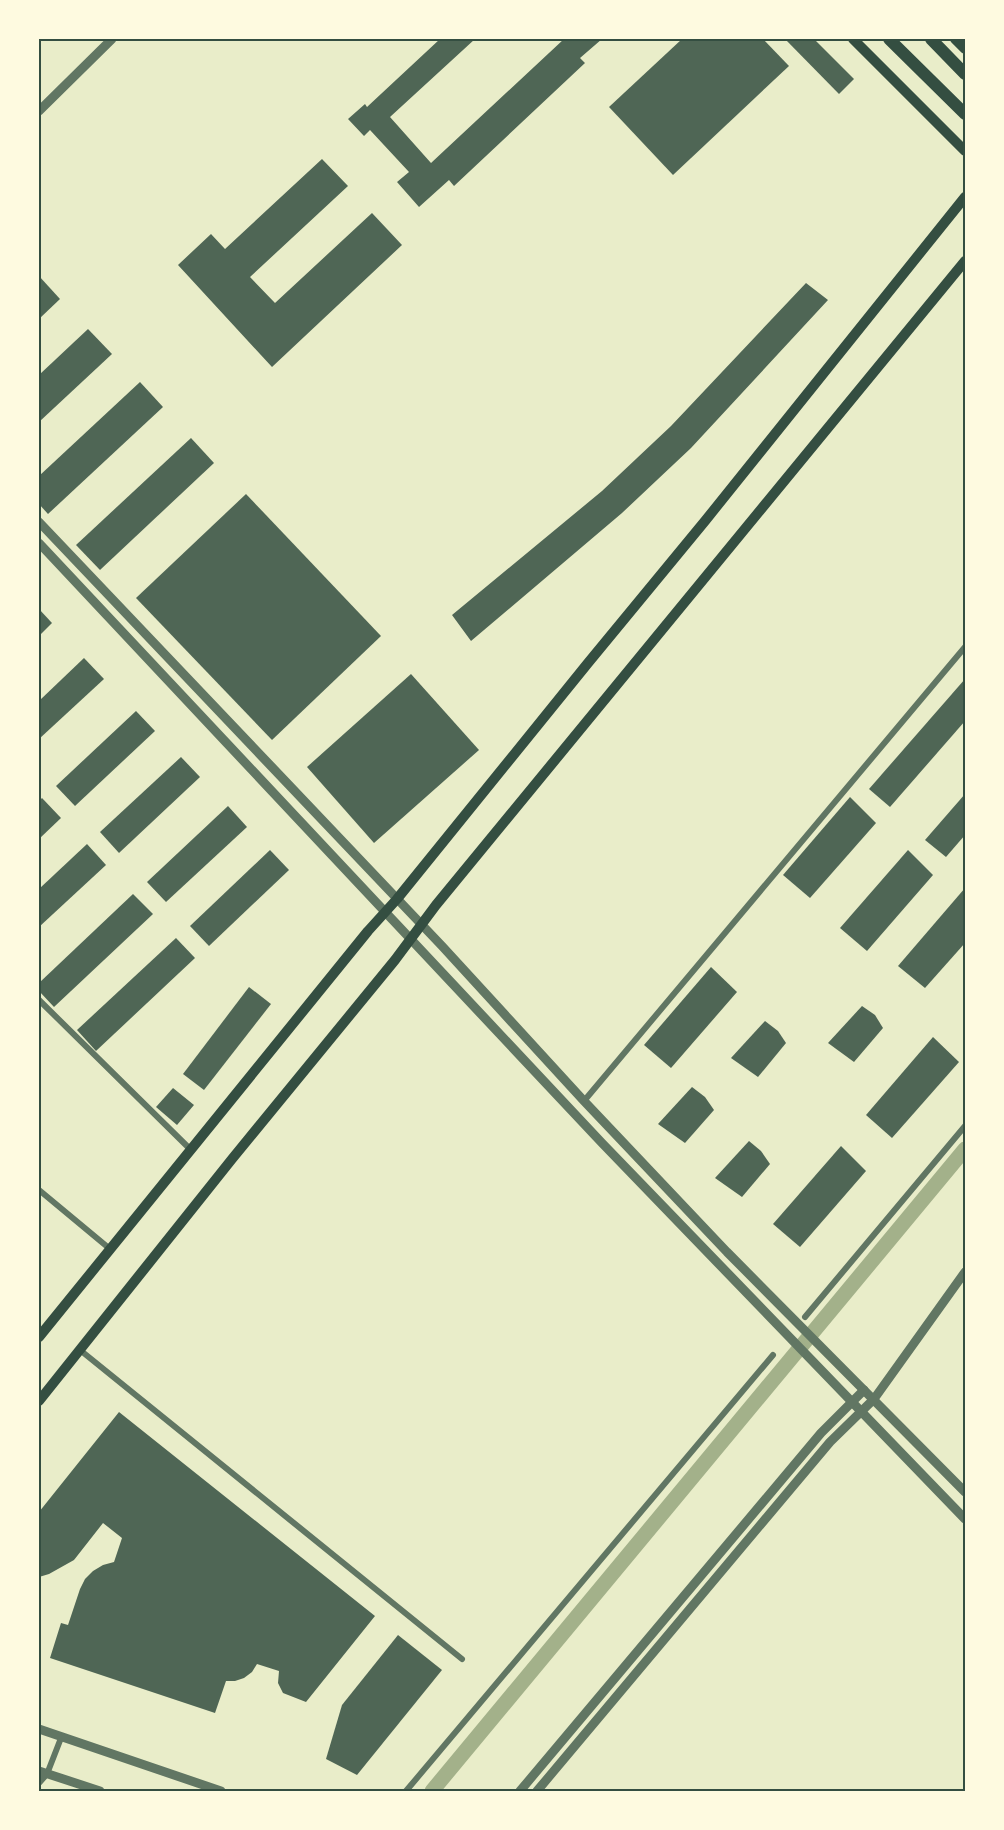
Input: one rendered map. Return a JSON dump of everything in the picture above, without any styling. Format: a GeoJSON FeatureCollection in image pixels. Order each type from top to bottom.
{"type":"FeatureCollection","features":[{"type":"Feature","properties":{"kind":"main road"},"geometry":{"type":"LineString","coordinates":[[853,39],[965,151]]}},
{"type":"Feature","properties":{"kind":"main road"},"geometry":{"type":"LineString","coordinates":[[889,39],[965,114]]}},
{"type":"Feature","properties":{"kind":"main road"},"geometry":{"type":"LineString","coordinates":[[931,39],[965,74]]}},
{"type":"Feature","properties":{"kind":"main road"},"geometry":{"type":"LineString","coordinates":[[955,39],[965,49]]}},
{"type":"Feature","properties":{"kind":"main road"},"geometry":{"type":"LineString","coordinates":[[39,1337],[705,521],[965,197]]}},
{"type":"Feature","properties":{"kind":"main road"},"geometry":{"type":"LineString","coordinates":[[39,1401],[239,1150],[395,960],[421,924],[736,537],[965,261]]}},
{"type":"Feature","properties":{"kind":"street"},"geometry":{"type":"LineString","coordinates":[[39,111],[112,39]]}},
{"type":"Feature","properties":{"kind":"street"},"geometry":{"type":"LineString","coordinates":[[39,522],[421,924],[727,1252],[802,1320],[828,1353],[965,1492]]}},
{"type":"Feature","properties":{"kind":"street"},"geometry":{"type":"LineString","coordinates":[[39,543],[602,1143],[965,1519]]}},
{"type":"Feature","properties":{"kind":"street"},"geometry":{"type":"LineString","coordinates":[[584,1101],[965,647]]}},
{"type":"Feature","properties":{"kind":"street"},"geometry":{"type":"LineString","coordinates":[[39,1000],[191,1150]]}},
{"type":"Feature","properties":{"kind":"street"},"geometry":{"type":"LineString","coordinates":[[802,1320],[965,1126]]}},
{"type":"Feature","properties":{"kind":"street"},"geometry":{"type":"LineString","coordinates":[[39,1190],[110,1249]]}},
{"type":"Feature","properties":{"kind":"street"},"geometry":{"type":"LineString","coordinates":[[537,1791],[822,1451],[874,1399],[965,1272]]}},
{"type":"Feature","properties":{"kind":"street"},"geometry":{"type":"LineString","coordinates":[[80,1350],[462,1659]]}},
{"type":"Feature","properties":{"kind":"street"},"geometry":{"type":"LineString","coordinates":[[406,1791],[773,1355]]}},
{"type":"Feature","properties":{"kind":"street"},"geometry":{"type":"LineString","coordinates":[[520,1791],[814,1442],[864,1390]]}},
{"type":"Feature","properties":{"kind":"street"},"geometry":{"type":"LineString","coordinates":[[39,1729],[221,1791]]}},
{"type":"Feature","properties":{"kind":"street"},"geometry":{"type":"LineString","coordinates":[[39,1783],[61,1738]]}},
{"type":"Feature","properties":{"kind":"street"},"geometry":{"type":"LineString","coordinates":[[43,1772],[100,1791]]}},
{"type":"Feature","properties":{"kind":"building"},"geometry":{"type":"Polygon","coordinates":[[[440,39],[475,39],[390,117],[431,163],[564,39],[602,39],[580,58],[585,63],[454,186],[449,180],[419,207],[397,182],[409,172],[370,130],[364,136],[348,119],[365,104],[367,107],[440,39]]]}},
{"type":"Feature","properties":{"kind":"building"},"geometry":{"type":"Polygon","coordinates":[[[682,39],[763,39],[789,66],[673,175],[609,107],[682,39]]]}},
{"type":"Feature","properties":{"kind":"building"},"geometry":{"type":"Polygon","coordinates":[[[785,39],[814,39],[854,79],[839,94],[785,39]]]}},
{"type":"Feature","properties":{"kind":"building"},"geometry":{"type":"Polygon","coordinates":[[[322,159],[348,186],[250,277],[275,303],[372,213],[402,245],[272,367],[178,265],[211,234],[225,249],[322,159]]]}},
{"type":"Feature","properties":{"kind":"building"},"geometry":{"type":"Polygon","coordinates":[[[39,276],[60,299],[39,319],[39,276]]]}},
{"type":"Feature","properties":{"kind":"building"},"geometry":{"type":"Polygon","coordinates":[[[806,283],[828,300],[691,448],[622,513],[471,641],[452,615],[602,491],[671,426],[806,283]]]}},
{"type":"Feature","properties":{"kind":"building"},"geometry":{"type":"Polygon","coordinates":[[[88,329],[112,354],[39,422],[39,375],[88,329]]]}},
{"type":"Feature","properties":{"kind":"building"},"geometry":{"type":"Polygon","coordinates":[[[140,382],[163,407],[48,514],[39,504],[39,476],[140,382]]]}},
{"type":"Feature","properties":{"kind":"building"},"geometry":{"type":"Polygon","coordinates":[[[191,438],[214,463],[100,570],[76,545],[191,438]]]}},
{"type":"Feature","properties":{"kind":"building"},"geometry":{"type":"Polygon","coordinates":[[[246,494],[381,636],[272,740],[136,598],[246,494]]]}},
{"type":"Feature","properties":{"kind":"building"},"geometry":{"type":"Polygon","coordinates":[[[39,609],[52,623],[39,636],[39,609]]]}},
{"type":"Feature","properties":{"kind":"building"},"geometry":{"type":"Polygon","coordinates":[[[84,658],[104,679],[39,739],[39,701],[84,658]]]}},
{"type":"Feature","properties":{"kind":"building"},"geometry":{"type":"Polygon","coordinates":[[[411,674],[479,750],[374,843],[307,767],[411,674]]]}},
{"type":"Feature","properties":{"kind":"building"},"geometry":{"type":"Polygon","coordinates":[[[965,679],[965,721],[890,807],[869,789],[965,679]]]}},
{"type":"Feature","properties":{"kind":"building"},"geometry":{"type":"Polygon","coordinates":[[[136,711],[155,731],[75,806],[56,786],[136,711]]]}},
{"type":"Feature","properties":{"kind":"building"},"geometry":{"type":"Polygon","coordinates":[[[181,757],[200,777],[119,853],[100,832],[181,757]]]}},
{"type":"Feature","properties":{"kind":"building"},"geometry":{"type":"Polygon","coordinates":[[[965,794],[965,835],[946,857],[925,840],[965,794]]]}},
{"type":"Feature","properties":{"kind":"building"},"geometry":{"type":"Polygon","coordinates":[[[850,797],[876,823],[810,898],[783,875],[850,797]]]}},
{"type":"Feature","properties":{"kind":"building"},"geometry":{"type":"Polygon","coordinates":[[[42,798],[61,818],[39,839],[39,801],[42,798]]]}},
{"type":"Feature","properties":{"kind":"building"},"geometry":{"type":"Polygon","coordinates":[[[228,806],[247,827],[166,902],[147,882],[228,806]]]}},
{"type":"Feature","properties":{"kind":"building"},"geometry":{"type":"Polygon","coordinates":[[[87,844],[106,865],[39,927],[39,889],[87,844]]]}},
{"type":"Feature","properties":{"kind":"building"},"geometry":{"type":"Polygon","coordinates":[[[270,850],[289,870],[209,946],[190,926],[270,850]]]}},
{"type":"Feature","properties":{"kind":"building"},"geometry":{"type":"Polygon","coordinates":[[[908,850],[933,875],[867,951],[840,928],[908,850]]]}},
{"type":"Feature","properties":{"kind":"building"},"geometry":{"type":"Polygon","coordinates":[[[965,888],[965,943],[925,988],[898,966],[965,888]]]}},
{"type":"Feature","properties":{"kind":"building"},"geometry":{"type":"Polygon","coordinates":[[[133,894],[153,914],[54,1007],[39,991],[39,983],[133,894]]]}},
{"type":"Feature","properties":{"kind":"building"},"geometry":{"type":"Polygon","coordinates":[[[176,938],[195,958],[96,1051],[77,1030],[176,938]]]}},
{"type":"Feature","properties":{"kind":"building"},"geometry":{"type":"Polygon","coordinates":[[[711,967],[737,992],[671,1068],[644,1045],[711,967]]]}},
{"type":"Feature","properties":{"kind":"building"},"geometry":{"type":"Polygon","coordinates":[[[249,987],[271,1004],[204,1090],[183,1074],[249,987]]]}},
{"type":"Feature","properties":{"kind":"building"},"geometry":{"type":"Polygon","coordinates":[[[862,1006],[875,1015],[883,1028],[854,1062],[828,1043],[862,1006]]]}},
{"type":"Feature","properties":{"kind":"building"},"geometry":{"type":"Polygon","coordinates":[[[765,1021],[778,1031],[786,1043],[758,1077],[731,1058],[765,1021]]]}},
{"type":"Feature","properties":{"kind":"building"},"geometry":{"type":"Polygon","coordinates":[[[933,1037],[959,1062],[892,1138],[866,1115],[933,1037]]]}},
{"type":"Feature","properties":{"kind":"building"},"geometry":{"type":"Polygon","coordinates":[[[692,1087],[705,1097],[714,1110],[685,1143],[658,1124],[692,1087]]]}},
{"type":"Feature","properties":{"kind":"building"},"geometry":{"type":"Polygon","coordinates":[[[173,1088],[194,1105],[177,1125],[156,1107],[173,1088]]]}},
{"type":"Feature","properties":{"kind":"building"},"geometry":{"type":"Polygon","coordinates":[[[749,1141],[761,1151],[770,1164],[742,1197],[715,1178],[749,1141]]]}},
{"type":"Feature","properties":{"kind":"building"},"geometry":{"type":"Polygon","coordinates":[[[841,1146],[866,1171],[800,1247],[773,1224],[841,1146]]]}},
{"type":"Feature","properties":{"kind":"building"},"geometry":{"type":"Polygon","coordinates":[[[119,1412],[375,1616],[306,1702],[283,1693],[278,1683],[279,1671],[257,1664],[244,1678],[226,1681],[215,1713],[50,1658],[61,1623],[68,1625],[85,1579],[103,1565],[114,1562],[122,1538],[103,1523],[74,1560],[39,1577],[39,1512],[119,1412]]]}},
{"type":"Feature","properties":{"kind":"building"},"geometry":{"type":"Polygon","coordinates":[[[398,1635],[442,1670],[357,1775],[326,1759],[342,1705],[398,1635]]]}},
{"type":"Feature","properties":{"kind":"waterway"},"geometry":{"type":"LineString","coordinates":[[432,1791],[965,1149]]}}]}
